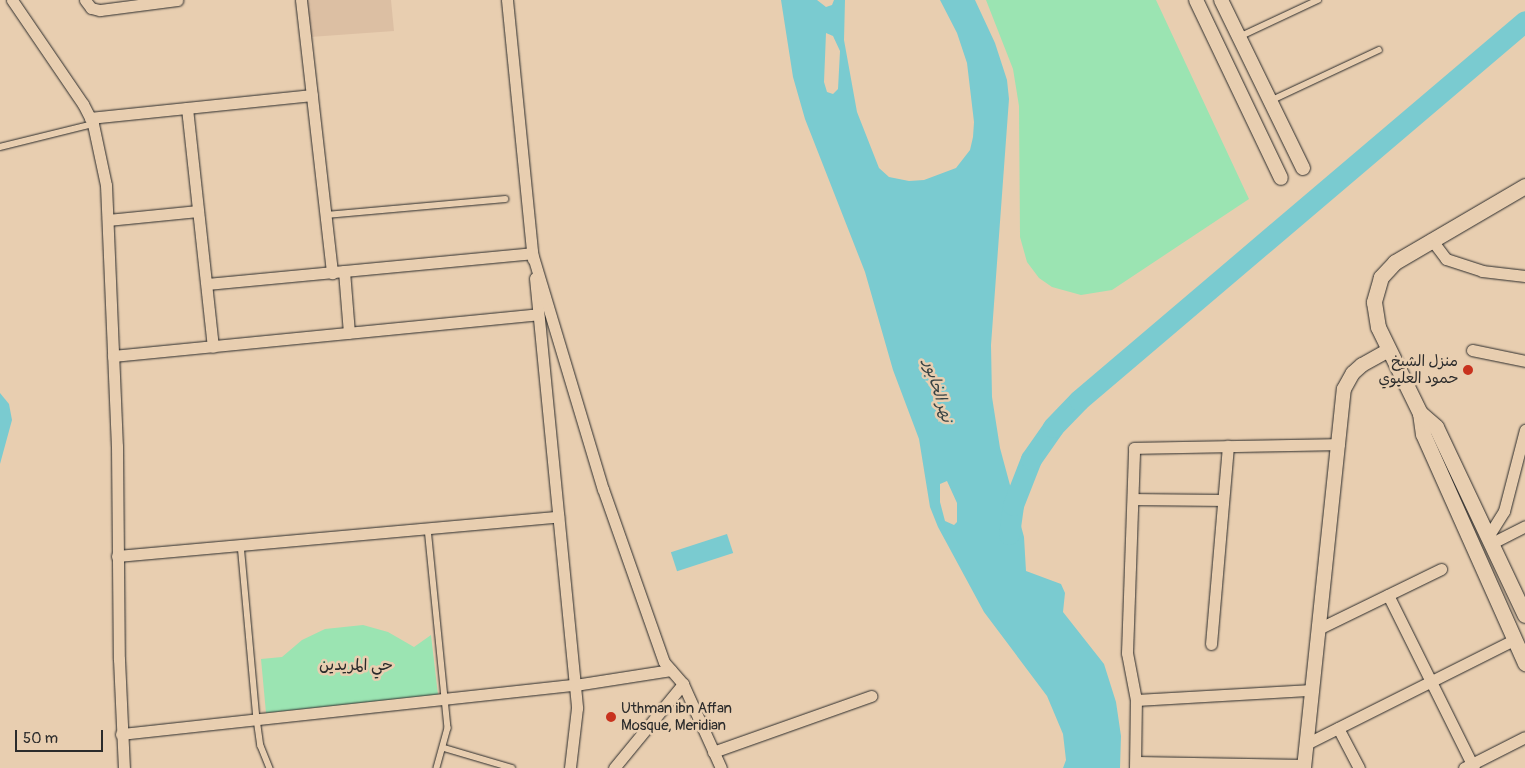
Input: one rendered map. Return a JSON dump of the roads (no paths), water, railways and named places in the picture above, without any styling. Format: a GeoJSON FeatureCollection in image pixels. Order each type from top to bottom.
{"type":"FeatureCollection","features":[{"type":"Feature","properties":{"kind":"main road"},"geometry":{"type":"LineString","coordinates":[[1525,186],[1431,239],[1395,262],[1377,285],[1374,302],[1375,319],[1420,413],[1422,434],[1525,663]]}},
{"type":"Feature","properties":{"kind":"main road"},"geometry":{"type":"LineString","coordinates":[[1420,413],[1436,427],[1525,615]]}},
{"type":"Feature","properties":{"kind":"street"},"geometry":{"type":"LineString","coordinates":[[12,0],[76,91],[91,121],[104,176],[108,220],[113,356],[121,734],[124,768]]}},
{"type":"Feature","properties":{"kind":"street"},"geometry":{"type":"LineString","coordinates":[[84,0],[91,8],[100,10],[177,0]]}},
{"type":"Feature","properties":{"kind":"street"},"geometry":{"type":"LineString","coordinates":[[301,0],[326,215],[349,333]]}},
{"type":"Feature","properties":{"kind":"street"},"geometry":{"type":"LineString","coordinates":[[507,0],[575,685],[577,722],[570,768]]}},
{"type":"Feature","properties":{"kind":"street"},"geometry":{"type":"LineString","coordinates":[[1196,0],[1281,178]]}},
{"type":"Feature","properties":{"kind":"street"},"geometry":{"type":"LineString","coordinates":[[1221,0],[1303,168]]}},
{"type":"Feature","properties":{"kind":"street"},"geometry":{"type":"LineString","coordinates":[[91,121],[187,108],[312,95]]}},
{"type":"Feature","properties":{"kind":"street"},"geometry":{"type":"LineString","coordinates":[[187,108],[214,346]]}},
{"type":"Feature","properties":{"kind":"street"},"geometry":{"type":"LineString","coordinates":[[108,220],[198,212]]}},
{"type":"Feature","properties":{"kind":"street"},"geometry":{"type":"LineString","coordinates":[[1431,239],[1446,259],[1482,271],[1525,276]]}},
{"type":"Feature","properties":{"kind":"street"},"geometry":{"type":"LineString","coordinates":[[206,284],[532,253]]}},
{"type":"Feature","properties":{"kind":"street"},"geometry":{"type":"LineString","coordinates":[[532,253],[603,489],[664,662],[684,684],[721,768]]}},
{"type":"Feature","properties":{"kind":"street"},"geometry":{"type":"LineString","coordinates":[[113,356],[538,314]]}},
{"type":"Feature","properties":{"kind":"street"},"geometry":{"type":"LineString","coordinates":[[1339,444],[1134,448],[1127,652],[1134,675],[1136,700],[1136,765],[1304,766],[1339,444],[1342,399],[1347,381],[1362,365],[1389,350]]}},
{"type":"Feature","properties":{"kind":"street"},"geometry":{"type":"LineString","coordinates":[[1472,350],[1525,361]]}},
{"type":"Feature","properties":{"kind":"street"},"geometry":{"type":"LineString","coordinates":[[1490,540],[1504,511],[1525,430]]}},
{"type":"Feature","properties":{"kind":"street"},"geometry":{"type":"LineString","coordinates":[[1212,644],[1222,500],[1228,446]]}},
{"type":"Feature","properties":{"kind":"street"},"geometry":{"type":"LineString","coordinates":[[1133,500],[1222,500]]}},
{"type":"Feature","properties":{"kind":"street"},"geometry":{"type":"LineString","coordinates":[[117,556],[558,516]]}},
{"type":"Feature","properties":{"kind":"street"},"geometry":{"type":"LineString","coordinates":[[1490,540],[1525,526]]}},
{"type":"Feature","properties":{"kind":"street"},"geometry":{"type":"LineString","coordinates":[[1318,629],[1441,569]]}},
{"type":"Feature","properties":{"kind":"street"},"geometry":{"type":"LineString","coordinates":[[1388,595],[1431,681],[1470,767],[1525,737]]}},
{"type":"Feature","properties":{"kind":"street"},"geometry":{"type":"LineString","coordinates":[[1306,744],[1514,640]]}},
{"type":"Feature","properties":{"kind":"street"},"geometry":{"type":"LineString","coordinates":[[121,734],[575,685],[671,670]]}},
{"type":"Feature","properties":{"kind":"street"},"geometry":{"type":"LineString","coordinates":[[614,768],[684,684]]}},
{"type":"Feature","properties":{"kind":"street"},"geometry":{"type":"LineString","coordinates":[[1136,700],[1312,690]]}},
{"type":"Feature","properties":{"kind":"street"},"geometry":{"type":"LineString","coordinates":[[713,752],[871,696]]}},
{"type":"Feature","properties":{"kind":"street"},"geometry":{"type":"LineString","coordinates":[[1338,728],[1359,768]]}},
{"type":"Feature","properties":{"kind":"lane"},"geometry":{"type":"LineString","coordinates":[[1239,38],[1318,0]]}},
{"type":"Feature","properties":{"kind":"lane"},"geometry":{"type":"LineString","coordinates":[[1270,101],[1379,50]]}},
{"type":"Feature","properties":{"kind":"lane"},"geometry":{"type":"LineString","coordinates":[[0,147],[91,121]]}},
{"type":"Feature","properties":{"kind":"lane"},"geometry":{"type":"LineString","coordinates":[[326,215],[505,199]]}},
{"type":"Feature","properties":{"kind":"lane"},"geometry":{"type":"LineString","coordinates":[[428,528],[448,728],[444,748],[436,768]]}},
{"type":"Feature","properties":{"kind":"lane"},"geometry":{"type":"LineString","coordinates":[[240,544],[257,719],[267,767]]}},
{"type":"Feature","properties":{"kind":"lane"},"geometry":{"type":"LineString","coordinates":[[444,748],[512,768]]}},
{"type":"Feature","properties":{"kind":"water","name":"نهر الخابور"},"geometry":{"type":"Polygon","coordinates":[[[781,0],[817,0],[826,7],[832,5],[834,0],[845,0],[844,40],[857,112],[879,168],[889,177],[909,181],[924,180],[956,168],[970,150],[974,122],[967,63],[957,33],[940,0],[975,0],[995,43],[1007,80],[1009,99],[991,345],[992,397],[1000,448],[1024,537],[1026,571],[1061,584],[1065,593],[1063,612],[1104,664],[1116,702],[1121,736],[1120,768],[1063,768],[1066,760],[1063,734],[1047,696],[984,612],[938,527],[930,507],[919,439],[893,370],[865,272],[805,119],[793,77],[781,0]],[[826,33],[824,82],[827,92],[833,94],[838,89],[840,51],[833,36],[826,33]],[[947,481],[940,484],[940,502],[945,521],[954,525],[957,522],[957,503],[947,481]]]}},
{"type":"Feature","properties":{"kind":"water"},"geometry":{"type":"Polygon","coordinates":[[[0,393],[9,404],[12,420],[0,464],[0,393]]]}},
{"type":"Feature","properties":{"kind":"water"},"geometry":{"type":"Polygon","coordinates":[[[727,534],[733,553],[677,571],[671,552],[727,534]]]}},
{"type":"Feature","properties":{"kind":"waterway"},"geometry":{"type":"LineString","coordinates":[[1009,534],[1013,505],[1031,459],[1053,427],[1079,400],[1525,21]]}},
{"type":"Feature","properties":{"kind":"place","name":"منزل الشيخ حمود العليوي"},"geometry":{"type":"Point","coordinates":[1468,370]}},
{"type":"Feature","properties":{"kind":"place","name":"Uthman ibn Affan Mosque, Meridian"},"geometry":{"type":"Point","coordinates":[611,717]}},
{"type":"Feature","properties":{"kind":"district","name":"حي المريدين"},"geometry":{"type":"Point","coordinates":[356,665]}}]}
